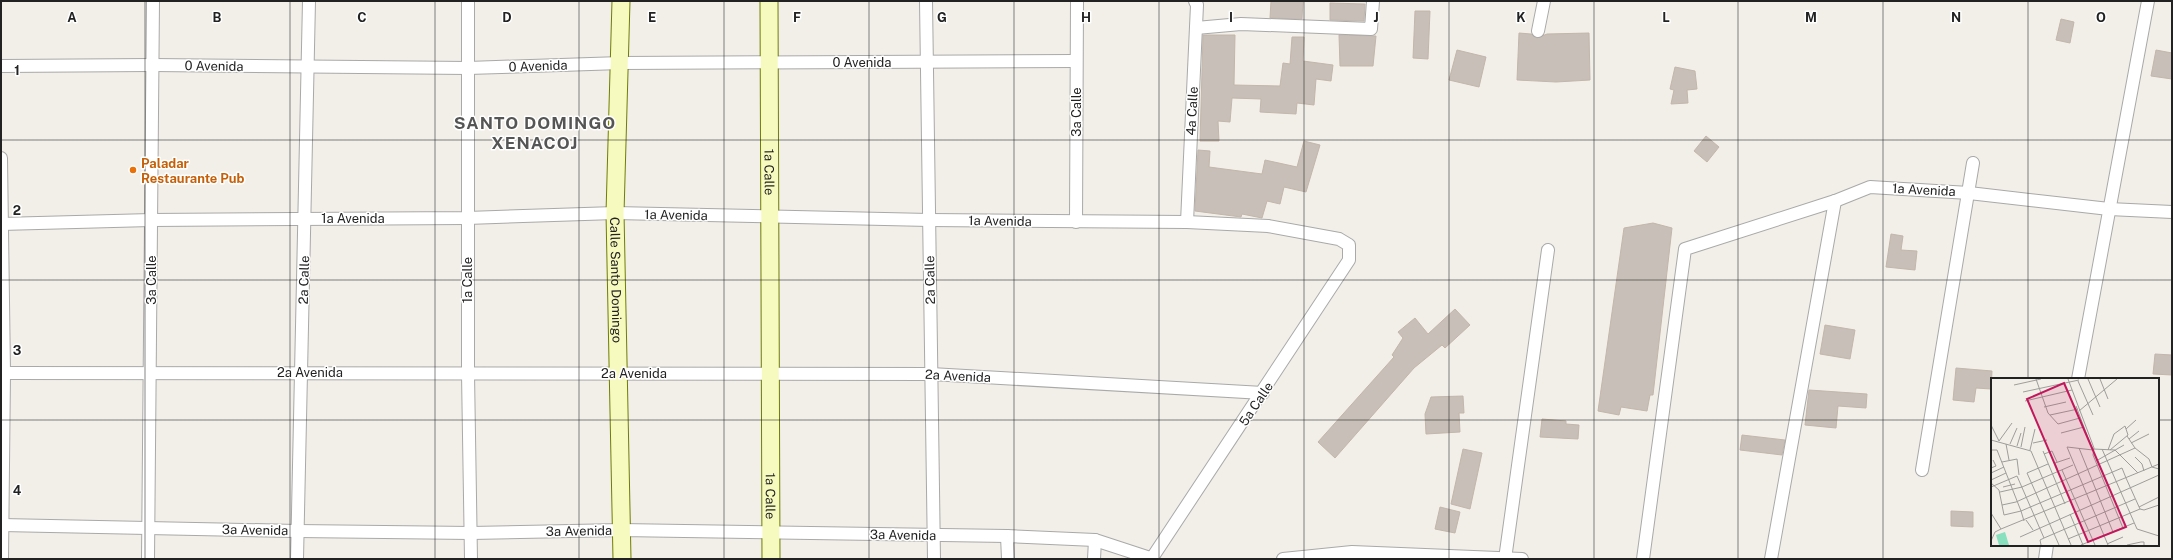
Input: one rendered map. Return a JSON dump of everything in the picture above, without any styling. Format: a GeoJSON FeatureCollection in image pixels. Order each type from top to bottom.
{"type":"FeatureCollection","features":[{"type":"Feature","properties":{"kind":"main road","name":"Calle Santo Domingo"},"geometry":{"type":"LineString","coordinates":[[621,1],[621,63],[615,213],[622,559]]}},
{"type":"Feature","properties":{"kind":"main road","name":"1a Calle"},"geometry":{"type":"LineString","coordinates":[[769,1],[771,559]]}},
{"type":"Feature","properties":{"kind":"street","name":"3a Calle"},"geometry":{"type":"LineString","coordinates":[[148,559],[153,1]]}},
{"type":"Feature","properties":{"kind":"street","name":"2a Calle"},"geometry":{"type":"LineString","coordinates":[[297,559],[306,219],[309,1]]}},
{"type":"Feature","properties":{"kind":"street","name":"1a Calle"},"geometry":{"type":"LineString","coordinates":[[468,1],[467,218],[471,559]]}},
{"type":"Feature","properties":{"kind":"street","name":"2a Calle"},"geometry":{"type":"LineString","coordinates":[[926,1],[934,559]]}},
{"type":"Feature","properties":{"kind":"street","name":"3a Calle"},"geometry":{"type":"LineString","coordinates":[[1076,1],[1076,222]]}},
{"type":"Feature","properties":{"kind":"street","name":"4a Calle"},"geometry":{"type":"LineString","coordinates":[[1187,222],[1197,5],[1195,1]]}},
{"type":"Feature","properties":{"kind":"street"},"geometry":{"type":"LineString","coordinates":[[1196,28],[1241,24],[1370,29],[1373,1]]}},
{"type":"Feature","properties":{"kind":"street"},"geometry":{"type":"LineString","coordinates":[[1538,31],[1544,1]]}},
{"type":"Feature","properties":{"kind":"street"},"geometry":{"type":"LineString","coordinates":[[2078,378],[2148,1]]}},
{"type":"Feature","properties":{"kind":"street","name":"0 Avenida"},"geometry":{"type":"LineString","coordinates":[[1,66],[152,65],[307,68],[468,68],[621,63],[1075,61]]}},
{"type":"Feature","properties":{"kind":"street"},"geometry":{"type":"LineString","coordinates":[[1,158],[4,373],[2,559]]}},
{"type":"Feature","properties":{"kind":"street"},"geometry":{"type":"LineString","coordinates":[[1922,470],[1973,163]]}},
{"type":"Feature","properties":{"kind":"street","name":"1a Avenida"},"geometry":{"type":"LineString","coordinates":[[1643,559],[1685,249],[1835,202],[1870,187],[1969,193],[2110,209],[2172,212]]}},
{"type":"Feature","properties":{"kind":"street"},"geometry":{"type":"LineString","coordinates":[[1771,559],[1835,202]]}},
{"type":"Feature","properties":{"kind":"street","name":"1a Avenida"},"geometry":{"type":"LineString","coordinates":[[2,224],[151,220],[467,218],[615,213],[929,220],[1187,222],[1268,226],[1339,239],[1349,245]]}},
{"type":"Feature","properties":{"kind":"street","name":"5a Calle"},"geometry":{"type":"LineString","coordinates":[[1152,559],[1263,393],[1349,260],[1349,245]]}},
{"type":"Feature","properties":{"kind":"street"},"geometry":{"type":"LineString","coordinates":[[1505,558],[1548,250]]}},
{"type":"Feature","properties":{"kind":"street","name":"2a Avenida"},"geometry":{"type":"LineString","coordinates":[[4,373],[150,374],[301,372],[468,374],[931,374],[1263,393]]}},
{"type":"Feature","properties":{"kind":"street","name":"3a Avenida"},"geometry":{"type":"LineString","coordinates":[[2,525],[471,533],[621,530],[1008,536],[1095,540],[1152,559]]}},
{"type":"Feature","properties":{"kind":"street"},"geometry":{"type":"LineString","coordinates":[[1008,536],[1008,559]]}},
{"type":"Feature","properties":{"kind":"street"},"geometry":{"type":"LineString","coordinates":[[1094,559],[1095,540]]}},
{"type":"Feature","properties":{"kind":"street"},"geometry":{"type":"LineString","coordinates":[[2045,559],[2047,546]]}},
{"type":"Feature","properties":{"kind":"street"},"geometry":{"type":"LineString","coordinates":[[1283,559],[1352,552],[1522,559]]}},
{"type":"Feature","properties":{"kind":"building"},"geometry":{"type":"Polygon","coordinates":[[[1271,1],[1303,1],[1302,19],[1270,18],[1271,1]]]}},
{"type":"Feature","properties":{"kind":"building"},"geometry":{"type":"Polygon","coordinates":[[[1330,3],[1365,4],[1364,21],[1330,20],[1330,3]]]}},
{"type":"Feature","properties":{"kind":"building"},"geometry":{"type":"Polygon","coordinates":[[[1415,11],[1430,11],[1428,59],[1413,58],[1415,11]]]}},
{"type":"Feature","properties":{"kind":"building"},"geometry":{"type":"Polygon","coordinates":[[[2061,19],[2074,22],[2070,43],[2056,40],[2061,19]]]}},
{"type":"Feature","properties":{"kind":"building"},"geometry":{"type":"Polygon","coordinates":[[[1519,33],[1531,34],[1537,38],[1547,34],[1589,33],[1590,80],[1556,82],[1517,80],[1519,33]]]}},
{"type":"Feature","properties":{"kind":"building"},"geometry":{"type":"Polygon","coordinates":[[[1203,35],[1235,35],[1234,85],[1280,86],[1283,63],[1290,64],[1292,37],[1304,37],[1303,61],[1333,65],[1331,81],[1316,79],[1314,105],[1297,103],[1296,114],[1260,112],[1261,99],[1232,98],[1230,122],[1218,121],[1219,141],[1200,141],[1203,35]]]}},
{"type":"Feature","properties":{"kind":"building"},"geometry":{"type":"Polygon","coordinates":[[[1339,35],[1376,36],[1373,66],[1340,66],[1339,35]]]}},
{"type":"Feature","properties":{"kind":"building"},"geometry":{"type":"Polygon","coordinates":[[[1457,50],[1486,57],[1479,87],[1449,80],[1457,50]]]}},
{"type":"Feature","properties":{"kind":"building"},"geometry":{"type":"Polygon","coordinates":[[[2156,50],[2172,53],[2172,79],[2151,76],[2156,50]]]}},
{"type":"Feature","properties":{"kind":"building"},"geometry":{"type":"Polygon","coordinates":[[[1675,67],[1695,71],[1697,89],[1687,90],[1688,103],[1671,104],[1674,90],[1670,89],[1675,67]]]}},
{"type":"Feature","properties":{"kind":"building"},"geometry":{"type":"Polygon","coordinates":[[[1706,136],[1719,147],[1707,162],[1694,151],[1706,136]]]}},
{"type":"Feature","properties":{"kind":"building"},"geometry":{"type":"Polygon","coordinates":[[[1304,141],[1320,145],[1306,192],[1284,187],[1280,204],[1267,201],[1262,218],[1242,214],[1241,217],[1195,211],[1198,150],[1210,151],[1209,167],[1262,174],[1265,160],[1297,167],[1304,141]]]}},
{"type":"Feature","properties":{"kind":"building"},"geometry":{"type":"Polygon","coordinates":[[[1653,223],[1672,228],[1653,395],[1650,395],[1647,411],[1621,407],[1619,415],[1598,411],[1624,228],[1653,223]]]}},
{"type":"Feature","properties":{"kind":"building"},"geometry":{"type":"Polygon","coordinates":[[[1891,234],[1903,236],[1901,250],[1917,251],[1915,270],[1886,267],[1891,234]]]}},
{"type":"Feature","properties":{"kind":"building"},"geometry":{"type":"Polygon","coordinates":[[[1455,309],[1470,325],[1445,348],[1442,345],[1414,368],[1335,458],[1318,442],[1394,357],[1392,355],[1403,338],[1398,332],[1415,318],[1428,334],[1455,309]]]}},
{"type":"Feature","properties":{"kind":"building"},"geometry":{"type":"Polygon","coordinates":[[[1825,325],[1855,330],[1850,359],[1820,354],[1825,325]]]}},
{"type":"Feature","properties":{"kind":"building"},"geometry":{"type":"Polygon","coordinates":[[[2155,354],[2172,355],[2172,375],[2153,374],[2155,354]]]}},
{"type":"Feature","properties":{"kind":"building"},"geometry":{"type":"Polygon","coordinates":[[[1956,368],[1992,371],[1991,389],[1976,388],[1974,402],[1953,400],[1956,368]]]}},
{"type":"Feature","properties":{"kind":"building"},"geometry":{"type":"Polygon","coordinates":[[[1809,390],[1867,394],[1866,408],[1838,406],[1836,428],[1805,425],[1809,390]]]}},
{"type":"Feature","properties":{"kind":"building"},"geometry":{"type":"Polygon","coordinates":[[[1463,396],[1464,413],[1459,413],[1460,432],[1426,434],[1425,414],[1431,397],[1463,396]]]}},
{"type":"Feature","properties":{"kind":"building"},"geometry":{"type":"Polygon","coordinates":[[[1542,419],[1566,421],[1566,424],[1579,425],[1578,439],[1540,437],[1542,419]]]}},
{"type":"Feature","properties":{"kind":"building"},"geometry":{"type":"Polygon","coordinates":[[[1742,435],[1785,440],[1782,455],[1740,450],[1742,435]]]}},
{"type":"Feature","properties":{"kind":"building"},"geometry":{"type":"Polygon","coordinates":[[[1463,449],[1482,453],[1470,509],[1451,504],[1463,449]]]}},
{"type":"Feature","properties":{"kind":"building"},"geometry":{"type":"Polygon","coordinates":[[[1440,507],[1460,512],[1455,533],[1435,529],[1440,507]]]}},
{"type":"Feature","properties":{"kind":"building"},"geometry":{"type":"Polygon","coordinates":[[[1951,511],[1973,512],[1973,527],[1951,526],[1951,511]]]}},
{"type":"Feature","properties":{"kind":"place","name":"Paladar Restaurante Pub"},"geometry":{"type":"Point","coordinates":[133,170]}},
{"type":"Feature","properties":{"kind":"district","name":"SANTO DOMINGO XENACOJ"},"geometry":{"type":"Point","coordinates":[535,133]}}]}
